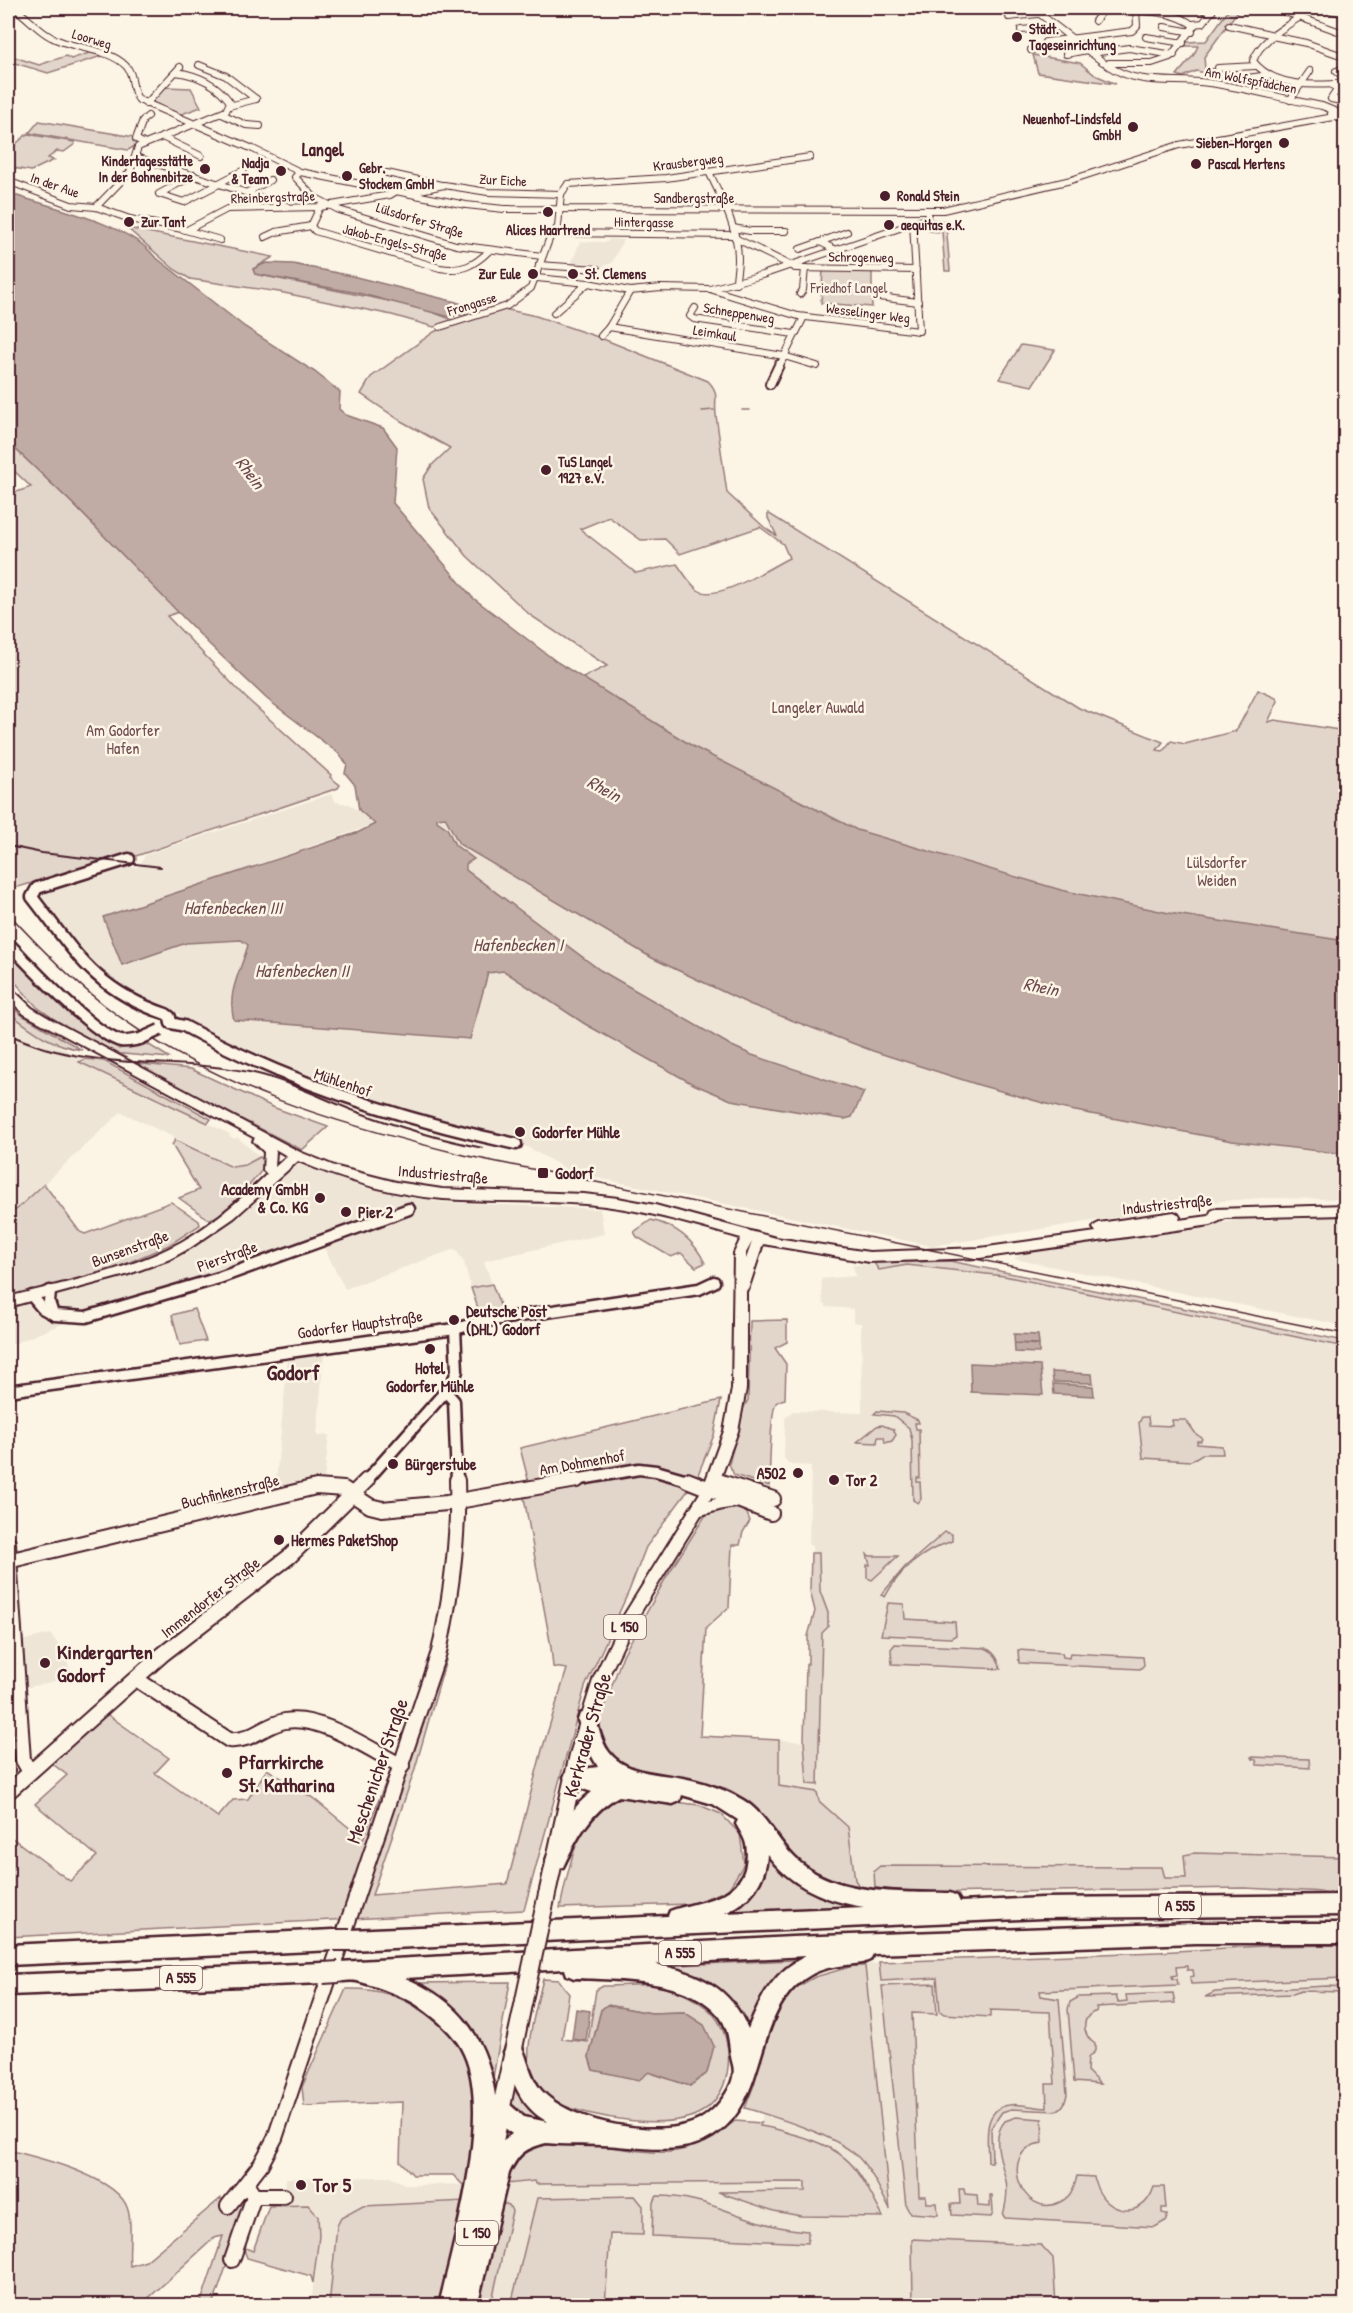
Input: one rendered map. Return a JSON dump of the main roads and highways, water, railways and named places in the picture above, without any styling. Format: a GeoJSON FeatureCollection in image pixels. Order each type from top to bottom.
{"type":"FeatureCollection","features":[{"type":"Feature","properties":{"kind":"highway"},"geometry":{"type":"LineString","coordinates":[[587,1720],[594,1746],[606,1764],[615,1770],[643,1780]]}},
{"type":"Feature","properties":{"kind":"highway"},"geometry":{"type":"LineString","coordinates":[[573,1777],[592,1775],[643,1780],[705,1791],[726,1800],[739,1807],[752,1819],[786,1864],[807,1879],[867,1906]]}},
{"type":"Feature","properties":{"kind":"highway"},"geometry":{"type":"LineString","coordinates":[[573,1777],[616,1788],[705,1798],[725,1806],[743,1819],[754,1834],[758,1856],[754,1876],[742,1893],[720,1906],[653,1925]]}},
{"type":"Feature","properties":{"kind":"highway"},"geometry":{"type":"LineString","coordinates":[[556,1860],[579,1816],[588,1805],[599,1796],[616,1788]]}},
{"type":"Feature","properties":{"kind":"highway","name":"A 555"},"geometry":{"type":"LineString","coordinates":[[8,1955],[653,1925],[867,1906],[1042,1908],[1346,1905]]}},
{"type":"Feature","properties":{"kind":"highway","name":"A 555"},"geometry":{"type":"LineString","coordinates":[[8,1985],[340,1972],[792,1947],[871,1948],[914,1944],[1196,1933],[1346,1933]]}},
{"type":"Feature","properties":{"kind":"highway"},"geometry":{"type":"LineString","coordinates":[[502,2111],[518,2126],[548,2132],[657,2139],[673,2138],[696,2132],[717,2121],[732,2107],[742,2083],[760,2020],[771,1997],[788,1978],[806,1966],[871,1948]]}},
{"type":"Feature","properties":{"kind":"highway"},"geometry":{"type":"LineString","coordinates":[[496,1964],[638,1971],[677,1977],[706,1990],[726,2007],[736,2026],[743,2051],[742,2083]]}},
{"type":"Feature","properties":{"kind":"highway"},"geometry":{"type":"LineString","coordinates":[[340,1972],[419,1995],[460,2029],[470,2043],[487,2092],[488,2114],[465,2237]]}},
{"type":"Feature","properties":{"kind":"highway"},"geometry":{"type":"LineString","coordinates":[[514,2052],[528,2091],[540,2106],[560,2118],[611,2135]]}},
{"type":"Feature","properties":{"kind":"highway"},"geometry":{"type":"LineString","coordinates":[[465,2306],[500,2171],[510,2149],[525,2137],[548,2132]]}},
{"type":"Feature","properties":{"kind":"highway","name":"Kerkrader Straße"},"geometry":{"type":"LineString","coordinates":[[450,2306],[465,2237],[490,2161]]}},
{"type":"Feature","properties":{"kind":"highway","name":"Kerkrader Straße"},"geometry":{"type":"LineString","coordinates":[[465,2306],[490,2161]]}},
{"type":"Feature","properties":{"kind":"main road","name":"Industriestraße"},"geometry":{"type":"LineString","coordinates":[[8,992],[28,1011],[50,1024],[292,1153],[363,1180],[409,1190],[442,1194],[584,1199],[655,1210],[754,1238],[805,1249],[860,1256],[991,1251],[1211,1220],[1222,1215],[1346,1210]]}},
{"type":"Feature","properties":{"kind":"main road"},"geometry":{"type":"LineString","coordinates":[[243,1127],[268,1148],[271,1155],[269,1170]]}},
{"type":"Feature","properties":{"kind":"main road","name":"Bunsenstraße"},"geometry":{"type":"LineString","coordinates":[[249,1196],[269,1170],[292,1153]]}},
{"type":"Feature","properties":{"kind":"main road","name":"Bunsenstraße"},"geometry":{"type":"LineString","coordinates":[[8,1302],[162,1257],[214,1226],[249,1196],[292,1153]]}},
{"type":"Feature","properties":{"kind":"main road"},"geometry":{"type":"LineString","coordinates":[[717,1227],[733,1241],[740,1253]]}},
{"type":"Feature","properties":{"kind":"main road","name":"Kerkrader Straße"},"geometry":{"type":"LineString","coordinates":[[490,2161],[573,1777],[587,1720],[601,1677],[629,1619],[712,1485],[731,1431],[739,1389],[740,1253],[754,1238]]}},
{"type":"Feature","properties":{"kind":"main road","name":"Kerkrader Straße"},"geometry":{"type":"LineString","coordinates":[[740,1297],[751,1260],[754,1238]]}},
{"type":"Feature","properties":{"kind":"main road"},"geometry":{"type":"LineString","coordinates":[[696,1511],[723,1503],[739,1502]]}},
{"type":"Feature","properties":{"kind":"water"},"geometry":{"type":"Polygon","coordinates":[[[8,193],[86,217],[126,234],[245,327],[315,372],[340,392],[339,409],[346,415],[383,428],[397,447],[393,503],[472,597],[557,662],[694,747],[857,830],[1061,890],[1169,913],[1345,941],[1345,1154],[1232,1141],[1065,1109],[979,1085],[873,1051],[749,1004],[652,958],[459,844],[445,817],[437,818],[437,821],[447,828],[455,845],[474,859],[466,864],[466,870],[600,970],[732,1046],[752,1055],[864,1092],[852,1117],[836,1118],[731,1100],[693,1084],[585,1024],[504,971],[488,973],[470,1039],[234,1020],[233,991],[248,945],[241,940],[186,943],[122,965],[103,917],[359,832],[375,824],[359,810],[355,785],[345,773],[347,764],[338,753],[267,699],[209,644],[73,504],[8,442],[8,193]]]}},
{"type":"Feature","properties":{"kind":"water"},"geometry":{"type":"Polygon","coordinates":[[[266,263],[293,264],[352,276],[473,308],[466,314],[450,317],[358,293],[255,274],[253,269],[266,263]]]}},
{"type":"Feature","properties":{"kind":"water"},"geometry":{"type":"Polygon","coordinates":[[[1014,1334],[1038,1335],[1039,1344],[1015,1343],[1039,1345],[1039,1353],[1015,1352],[1014,1334]]]}},
{"type":"Feature","properties":{"kind":"water"},"geometry":{"type":"Polygon","coordinates":[[[970,1363],[1040,1366],[1043,1395],[971,1392],[970,1363]]]}},
{"type":"Feature","properties":{"kind":"water"},"geometry":{"type":"Polygon","coordinates":[[[1052,1372],[1092,1374],[1093,1383],[1053,1382],[1052,1372]]]}},
{"type":"Feature","properties":{"kind":"water"},"geometry":{"type":"Polygon","coordinates":[[[1053,1384],[1093,1386],[1094,1396],[1054,1394],[1053,1384]]]}},
{"type":"Feature","properties":{"kind":"water"},"geometry":{"type":"Polygon","coordinates":[[[607,2005],[651,2013],[684,2012],[704,2025],[714,2046],[707,2073],[690,2086],[649,2072],[639,2080],[593,2070],[589,2057],[601,2010],[607,2005]]]}},
{"type":"Feature","properties":{"kind":"water"},"geometry":{"type":"Polygon","coordinates":[[[576,2009],[590,2011],[586,2041],[572,2039],[576,2009]]]}},
{"type":"Feature","properties":{"kind":"waterway"},"geometry":{"type":"LineString","coordinates":[[702,411],[714,410]]}},
{"type":"Feature","properties":{"kind":"waterway"},"geometry":{"type":"LineString","coordinates":[[742,410],[750,410]]}},
{"type":"Feature","properties":{"kind":"tram line"},"geometry":{"type":"LineString","coordinates":[[8,913],[78,983],[144,1034],[231,1081],[324,1116],[468,1156],[1346,1334]]}},
{"type":"Feature","properties":{"kind":"railway"},"geometry":{"type":"LineString","coordinates":[[8,846],[20,848]]}},
{"type":"Feature","properties":{"kind":"railway"},"geometry":{"type":"LineString","coordinates":[[13,847],[42,853],[161,867]]}},
{"type":"Feature","properties":{"kind":"railway"},"geometry":{"type":"LineString","coordinates":[[8,1034],[49,1049],[88,1058],[210,1066],[258,1074],[384,1121],[483,1148]]}},
{"type":"Feature","properties":{"kind":"place","name":"Städt. Tageseinrichtung"},"geometry":{"type":"Point","coordinates":[1017,37]}},
{"type":"Feature","properties":{"kind":"place","name":"Neuenhof-Lindsfeld GmbH"},"geometry":{"type":"Point","coordinates":[1133,127]}},
{"type":"Feature","properties":{"kind":"place","name":"Sieben-Morgen"},"geometry":{"type":"Point","coordinates":[1284,143]}},
{"type":"Feature","properties":{"kind":"place","name":"Pascal Mertens"},"geometry":{"type":"Point","coordinates":[1196,164]}},
{"type":"Feature","properties":{"kind":"place","name":"Kindertagesstätte In der Bohnenbitze"},"geometry":{"type":"Point","coordinates":[205,169]}},
{"type":"Feature","properties":{"kind":"place","name":"Nadja & Team"},"geometry":{"type":"Point","coordinates":[281,171]}},
{"type":"Feature","properties":{"kind":"place","name":"Gebr. Stockem GmbH"},"geometry":{"type":"Point","coordinates":[347,176]}},
{"type":"Feature","properties":{"kind":"place","name":"Ronald Stein"},"geometry":{"type":"Point","coordinates":[885,196]}},
{"type":"Feature","properties":{"kind":"place","name":"Alices Haartrend"},"geometry":{"type":"Point","coordinates":[548,212]}},
{"type":"Feature","properties":{"kind":"place","name":"Zur Tant"},"geometry":{"type":"Point","coordinates":[129,222]}},
{"type":"Feature","properties":{"kind":"place","name":"aequitas e.K."},"geometry":{"type":"Point","coordinates":[889,225]}},
{"type":"Feature","properties":{"kind":"place","name":"Zur Eule"},"geometry":{"type":"Point","coordinates":[533,274]}},
{"type":"Feature","properties":{"kind":"place","name":"St. Clemens"},"geometry":{"type":"Point","coordinates":[573,274]}},
{"type":"Feature","properties":{"kind":"place","name":"TuS Langel 1927 e.V."},"geometry":{"type":"Point","coordinates":[546,470]}},
{"type":"Feature","properties":{"kind":"place","name":"Godorfer Mühle"},"geometry":{"type":"Point","coordinates":[520,1132]}},
{"type":"Feature","properties":{"kind":"place","name":"Godorf"},"geometry":{"type":"Point","coordinates":[543,1173]}},
{"type":"Feature","properties":{"kind":"place","name":"Academy GmbH & Co. KG"},"geometry":{"type":"Point","coordinates":[320,1198]}},
{"type":"Feature","properties":{"kind":"place","name":"Pier 2"},"geometry":{"type":"Point","coordinates":[346,1212]}},
{"type":"Feature","properties":{"kind":"place","name":"Deutsche Post (DHL) Godorf"},"geometry":{"type":"Point","coordinates":[454,1320]}},
{"type":"Feature","properties":{"kind":"place","name":"Hotel Godorfer Mühle"},"geometry":{"type":"Point","coordinates":[430,1349]}},
{"type":"Feature","properties":{"kind":"place","name":"Bürgerstube"},"geometry":{"type":"Point","coordinates":[393,1464]}},
{"type":"Feature","properties":{"kind":"place","name":"A502"},"geometry":{"type":"Point","coordinates":[798,1473]}},
{"type":"Feature","properties":{"kind":"place","name":"Tor 2"},"geometry":{"type":"Point","coordinates":[834,1480]}},
{"type":"Feature","properties":{"kind":"place","name":"Hermes PaketShop"},"geometry":{"type":"Point","coordinates":[279,1540]}},
{"type":"Feature","properties":{"kind":"place","name":"Kindergarten Godorf"},"geometry":{"type":"Point","coordinates":[45,1663]}},
{"type":"Feature","properties":{"kind":"place","name":"Pfarrkirche St. Katharina"},"geometry":{"type":"Point","coordinates":[227,1773]}},
{"type":"Feature","properties":{"kind":"place","name":"Tor 5"},"geometry":{"type":"Point","coordinates":[301,2185]}},
{"type":"Feature","properties":{"kind":"district","name":"Langel"},"geometry":{"type":"Point","coordinates":[323,150]}},
{"type":"Feature","properties":{"kind":"district","name":"Godorf"},"geometry":{"type":"Point","coordinates":[293,1372]}},
{"type":"Feature","properties":{"kind":"park label","name":"Friedhof Langel"},"geometry":{"type":"Point","coordinates":[849,288]}},
{"type":"Feature","properties":{"kind":"park label","name":"Langeler Auwald"},"geometry":{"type":"Point","coordinates":[818,707]}},
{"type":"Feature","properties":{"kind":"park label","name":"Am Godorfer Hafen"},"geometry":{"type":"Point","coordinates":[123,739]}},
{"type":"Feature","properties":{"kind":"park label","name":"Lülsdorfer Weiden"},"geometry":{"type":"Point","coordinates":[1217,871]}},
{"type":"Feature","properties":{"kind":"water label","name":"Rhein"},"geometry":{"type":"Point","coordinates":[250,473]}},
{"type":"Feature","properties":{"kind":"water label","name":"Rhein"},"geometry":{"type":"Point","coordinates":[604,789]}},
{"type":"Feature","properties":{"kind":"water label","name":"Hafenbecken III"},"geometry":{"type":"Point","coordinates":[233,908]}},
{"type":"Feature","properties":{"kind":"water label","name":"Hafenbecken I"},"geometry":{"type":"Point","coordinates":[518,945]}},
{"type":"Feature","properties":{"kind":"water label","name":"Hafenbecken II"},"geometry":{"type":"Point","coordinates":[302,971]}},
{"type":"Feature","properties":{"kind":"water label","name":"Rhein"},"geometry":{"type":"Point","coordinates":[1041,987]}}]}
